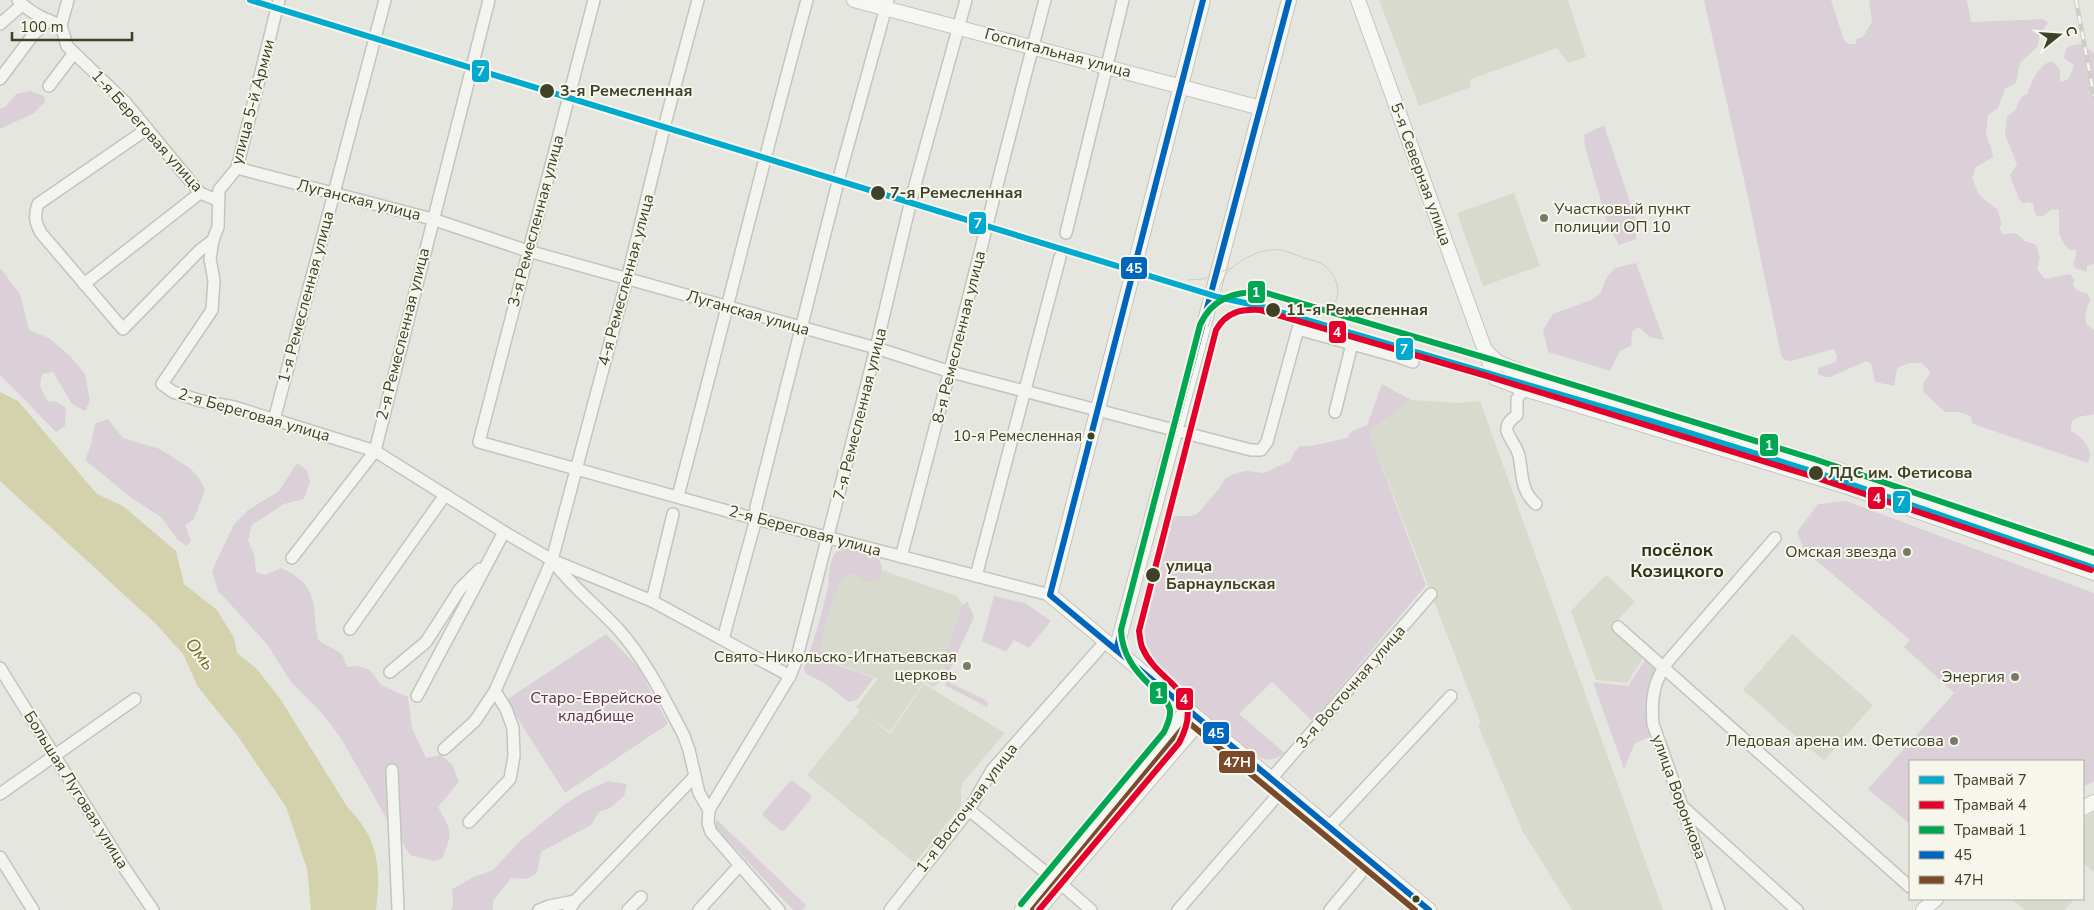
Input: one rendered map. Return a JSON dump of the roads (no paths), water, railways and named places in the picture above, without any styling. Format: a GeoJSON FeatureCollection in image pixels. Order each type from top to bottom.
{"type":"FeatureCollection","features":[{"type":"Feature","properties":{"kind":"main road","name":"Госпитальная улица"},"geometry":{"type":"LineString","coordinates":[[854,0],[886,4],[959,27],[1261,108]]}},
{"type":"Feature","properties":{"kind":"main road"},"geometry":{"type":"LineString","coordinates":[[1050,596],[1203,0]]}},
{"type":"Feature","properties":{"kind":"main road"},"geometry":{"type":"LineString","coordinates":[[1111,645],[1175,430],[1289,0]]}},
{"type":"Feature","properties":{"kind":"main road","name":"5-я Северная улица"},"geometry":{"type":"LineString","coordinates":[[1358,0],[1495,378],[1524,389],[1609,406]]}},
{"type":"Feature","properties":{"kind":"main road"},"geometry":{"type":"LineString","coordinates":[[1483,348],[1497,362],[1609,406],[2094,573]]}},
{"type":"Feature","properties":{"kind":"main road"},"geometry":{"type":"LineString","coordinates":[[1609,406],[1839,470],[2094,558]]}},
{"type":"Feature","properties":{"kind":"main road","name":"2-я Береговая улица"},"geometry":{"type":"LineString","coordinates":[[1050,596],[1429,910]]}},
{"type":"Feature","properties":{"kind":"main road"},"geometry":{"type":"LineString","coordinates":[[1038,910],[1055,880],[1187,710]]}},
{"type":"Feature","properties":{"kind":"main road"},"geometry":{"type":"LineString","coordinates":[[1022,910],[1055,880],[1200,721]]}},
{"type":"Feature","properties":{"kind":"street"},"geometry":{"type":"LineString","coordinates":[[0,24],[20,2],[49,20],[61,25],[68,0]]}},
{"type":"Feature","properties":{"kind":"street","name":"улица 5-й Армии"},"geometry":{"type":"LineString","coordinates":[[217,200],[219,190],[238,168],[279,0]]}},
{"type":"Feature","properties":{"kind":"street","name":"1-я Ремесленная улица"},"geometry":{"type":"LineString","coordinates":[[274,420],[385,0]]}},
{"type":"Feature","properties":{"kind":"street","name":"2-я Ремесленная улица"},"geometry":{"type":"LineString","coordinates":[[292,558],[375,451],[488,0]]}},
{"type":"Feature","properties":{"kind":"street","name":"3-я Ремесленная улица"},"geometry":{"type":"LineString","coordinates":[[479,442],[594,0]]}},
{"type":"Feature","properties":{"kind":"street","name":"4-я Ремесленная улица"},"geometry":{"type":"LineString","coordinates":[[444,748],[475,721],[494,691],[552,560],[627,280],[666,120],[698,0]]}},
{"type":"Feature","properties":{"kind":"street"},"geometry":{"type":"LineString","coordinates":[[678,496],[728,307],[766,151],[807,0]]}},
{"type":"Feature","properties":{"kind":"street","name":"7-я Ремесленная улица"},"geometry":{"type":"LineString","coordinates":[[709,810],[790,676],[796,661],[829,538],[912,196],[966,0]]}},
{"type":"Feature","properties":{"kind":"street","name":"8-я Ремесленная улица"},"geometry":{"type":"LineString","coordinates":[[901,557],[951,372],[988,219],[1045,0]]}},
{"type":"Feature","properties":{"kind":"street"},"geometry":{"type":"LineString","coordinates":[[1066,233],[1123,0]]}},
{"type":"Feature","properties":{"kind":"street"},"geometry":{"type":"LineString","coordinates":[[723,639],[756,519],[756,507],[801,328],[886,4]]}},
{"type":"Feature","properties":{"kind":"street"},"geometry":{"type":"LineString","coordinates":[[0,79],[33,35],[49,20]]}},
{"type":"Feature","properties":{"kind":"street","name":"1-я Береговая улица"},"geometry":{"type":"LineString","coordinates":[[61,25],[67,46],[125,102],[200,193],[217,200]]}},
{"type":"Feature","properties":{"kind":"street"},"geometry":{"type":"LineString","coordinates":[[49,86],[74,53]]}},
{"type":"Feature","properties":{"kind":"street"},"geometry":{"type":"LineString","coordinates":[[147,129],[38,204],[34,213],[41,233],[123,329],[198,251],[213,240]]}},
{"type":"Feature","properties":{"kind":"street","name":"Луганская улица"},"geometry":{"type":"LineString","coordinates":[[238,168],[432,219],[528,251],[876,348],[951,372],[1250,450],[1261,450],[1267,442],[1298,329],[1352,344]]}},
{"type":"Feature","properties":{"kind":"street"},"geometry":{"type":"LineString","coordinates":[[84,284],[200,193]]}},
{"type":"Feature","properties":{"kind":"street","name":"2-я Береговая улица"},"geometry":{"type":"LineString","coordinates":[[217,200],[219,213],[218,227],[213,240],[210,259],[214,280],[212,310],[162,384],[173,392],[201,401],[234,407],[375,451],[552,560]]}},
{"type":"Feature","properties":{"kind":"street"},"geometry":{"type":"LineString","coordinates":[[976,576],[1060,257]]}},
{"type":"Feature","properties":{"kind":"street"},"geometry":{"type":"LineString","coordinates":[[1335,412],[1352,344],[1413,362]]}},
{"type":"Feature","properties":{"kind":"street"},"geometry":{"type":"LineString","coordinates":[[1524,389],[1517,398],[1517,415],[1510,421],[1507,431],[1519,457],[1521,480],[1525,491],[1536,504]]}},
{"type":"Feature","properties":{"kind":"street","name":"2-я Береговая улица"},"geometry":{"type":"LineString","coordinates":[[479,442],[756,519],[1050,596]]}},
{"type":"Feature","properties":{"kind":"street"},"geometry":{"type":"LineString","coordinates":[[350,629],[445,495]]}},
{"type":"Feature","properties":{"kind":"street"},"geometry":{"type":"LineString","coordinates":[[652,601],[673,514]]}},
{"type":"Feature","properties":{"kind":"street"},"geometry":{"type":"LineString","coordinates":[[417,696],[504,532]]}},
{"type":"Feature","properties":{"kind":"street","name":"улица Воронкова"},"geometry":{"type":"LineString","coordinates":[[1719,910],[1653,724],[1652,700],[1656,683],[1664,667],[1775,538]]}},
{"type":"Feature","properties":{"kind":"street"},"geometry":{"type":"LineString","coordinates":[[390,672],[426,642],[460,590],[489,560]]}},
{"type":"Feature","properties":{"kind":"street"},"geometry":{"type":"LineString","coordinates":[[552,560],[652,601],[790,676]]}},
{"type":"Feature","properties":{"kind":"street"},"geometry":{"type":"LineString","coordinates":[[552,560],[566,578],[613,624],[635,650],[684,736],[699,794],[709,810],[708,823],[711,832],[778,910]]}},
{"type":"Feature","properties":{"kind":"street","name":"3-я Восточная улица"},"geometry":{"type":"LineString","coordinates":[[1271,779],[1431,594]]}},
{"type":"Feature","properties":{"kind":"street"},"geometry":{"type":"LineString","coordinates":[[1618,627],[1909,886]]}},
{"type":"Feature","properties":{"kind":"street","name":"1-я Восточная улица"},"geometry":{"type":"LineString","coordinates":[[890,910],[969,810],[992,770],[1111,645]]}},
{"type":"Feature","properties":{"kind":"street","name":"Большая Луговая улица"},"geometry":{"type":"LineString","coordinates":[[0,668],[125,869],[154,910]]}},
{"type":"Feature","properties":{"kind":"street"},"geometry":{"type":"LineString","coordinates":[[468,822],[510,779],[514,756],[513,728],[506,709],[494,691]]}},
{"type":"Feature","properties":{"kind":"street"},"geometry":{"type":"LineString","coordinates":[[1329,827],[1451,696]]}},
{"type":"Feature","properties":{"kind":"street"},"geometry":{"type":"LineString","coordinates":[[0,794],[54,754],[135,699]]}},
{"type":"Feature","properties":{"kind":"street"},"geometry":{"type":"LineString","coordinates":[[392,770],[398,910]]}},
{"type":"Feature","properties":{"kind":"street"},"geometry":{"type":"LineString","coordinates":[[539,910],[549,906],[572,905],[695,776]]}},
{"type":"Feature","properties":{"kind":"street"},"geometry":{"type":"LineString","coordinates":[[1178,910],[1283,789]]}},
{"type":"Feature","properties":{"kind":"street"},"geometry":{"type":"LineString","coordinates":[[1682,806],[1797,910]]}},
{"type":"Feature","properties":{"kind":"street"},"geometry":{"type":"LineString","coordinates":[[969,810],[1091,910]]}},
{"type":"Feature","properties":{"kind":"street"},"geometry":{"type":"LineString","coordinates":[[0,857],[34,910]]}},
{"type":"Feature","properties":{"kind":"street"},"geometry":{"type":"LineString","coordinates":[[1330,910],[1371,861]]}},
{"type":"Feature","properties":{"kind":"street"},"geometry":{"type":"LineString","coordinates":[[699,910],[740,865]]}},
{"type":"Feature","properties":{"kind":"street"},"geometry":{"type":"LineString","coordinates":[[628,910],[641,897]]}},
{"type":"Feature","properties":{"kind":"water","name":"Омь"},"geometry":{"type":"Polygon","coordinates":[[[0,392],[18,401],[97,494],[123,506],[176,551],[184,584],[217,610],[234,638],[237,653],[256,668],[281,700],[348,808],[366,831],[376,855],[378,867],[376,910],[311,910],[307,869],[286,807],[237,735],[198,687],[183,654],[156,624],[0,481],[0,392]]]}},
{"type":"Feature","properties":{"kind":"tram line","name":"7"},"geometry":{"type":"LineString","coordinates":[[250,0],[1218,297],[1259,306],[1654,422],[1821,474],[2094,568]]}},
{"type":"Feature","properties":{"kind":"tram line"},"geometry":{"type":"LineString","coordinates":[[1208,327],[1218,291],[1227,273],[1244,259],[1267,250],[1281,250],[1319,263],[1328,268],[1335,280],[1338,289],[1337,297],[1329,311],[1313,318],[1303,319]]}},
{"type":"Feature","properties":{"kind":"tram line"},"geometry":{"type":"LineString","coordinates":[[1187,280],[1203,279],[1231,268]]}},
{"type":"Feature","properties":{"kind":"tram line","name":"1"},"geometry":{"type":"LineString","coordinates":[[1021,904],[1164,732],[1170,716],[1167,703],[1139,674],[1126,654],[1121,630],[1200,325],[1211,308],[1218,302],[1234,295],[1263,292],[1493,360],[1814,459],[2094,553]]}},
{"type":"Feature","properties":{"kind":"tram line","name":"4"},"geometry":{"type":"LineString","coordinates":[[1039,910],[1179,743],[1186,725],[1188,710],[1184,699],[1149,660],[1142,647],[1139,631],[1216,330],[1229,315],[1240,311],[1260,310],[1487,376],[1808,475],[2091,570]]}},
{"type":"Feature","properties":{"kind":"railway"},"geometry":{"type":"LineString","coordinates":[[2076,0],[2094,96]]}},
{"type":"Feature","properties":{"kind":"place","name":"3-я Ремесленная"},"geometry":{"type":"Point","coordinates":[547,91]}},
{"type":"Feature","properties":{"kind":"place","name":"7-я Ремесленная"},"geometry":{"type":"Point","coordinates":[878,193]}},
{"type":"Feature","properties":{"kind":"place","name":"Участковый пункт полиции ОП 10"},"geometry":{"type":"Point","coordinates":[1544,218]}},
{"type":"Feature","properties":{"kind":"place","name":"11-я Ремесленная"},"geometry":{"type":"Point","coordinates":[1273,310]}},
{"type":"Feature","properties":{"kind":"place","name":"10-я Ремесленная"},"geometry":{"type":"Point","coordinates":[1091,436]}},
{"type":"Feature","properties":{"kind":"place","name":"ЛДС им. Фетисова"},"geometry":{"type":"Point","coordinates":[1816,473]}},
{"type":"Feature","properties":{"kind":"place","name":"Омская звезда"},"geometry":{"type":"Point","coordinates":[1907,552]}},
{"type":"Feature","properties":{"kind":"place","name":"улица Барнаульская"},"geometry":{"type":"Point","coordinates":[1153,575]}},
{"type":"Feature","properties":{"kind":"place","name":"Свято-Никольско-Игнатьевская церковь"},"geometry":{"type":"Point","coordinates":[967,666]}},
{"type":"Feature","properties":{"kind":"place","name":"Энергия"},"geometry":{"type":"Point","coordinates":[2015,677]}},
{"type":"Feature","properties":{"kind":"place","name":"Ледовая арена им. Фетисова"},"geometry":{"type":"Point","coordinates":[1954,741]}},
{"type":"Feature","properties":{"kind":"district","name":"посёлок Козицкого"},"geometry":{"type":"Point","coordinates":[1677,560]}},
{"type":"Feature","properties":{"kind":"park label","name":"Старо-Еврейское кладбище"},"geometry":{"type":"Point","coordinates":[596,707]}}]}
